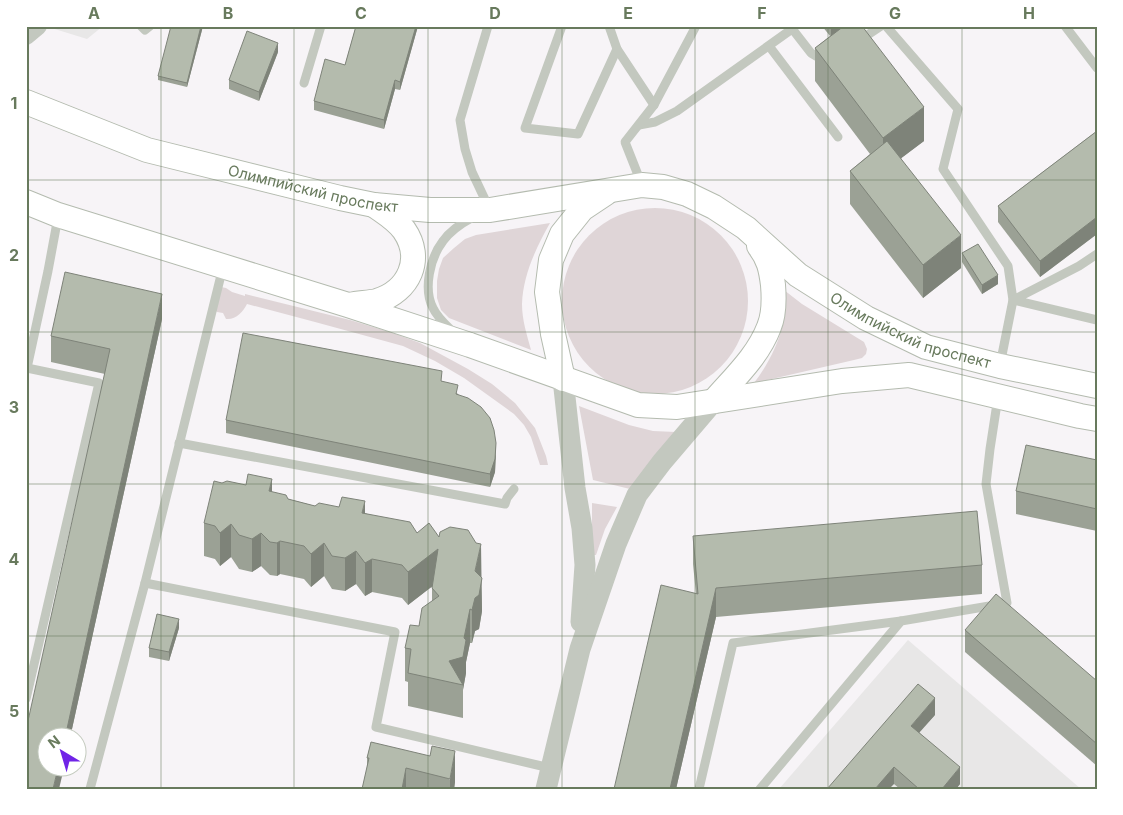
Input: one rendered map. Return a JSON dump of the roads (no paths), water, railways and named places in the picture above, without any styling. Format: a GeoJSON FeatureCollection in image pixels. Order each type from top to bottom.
{"type":"FeatureCollection","features":[{"type":"Feature","properties":{"kind":"main road","name":"Олимпийский проспект"},"geometry":{"type":"LineString","coordinates":[[26,102],[147,150],[374,205],[430,210],[487,210],[642,185],[663,187],[687,194],[714,207],[746,228],[798,275],[866,318],[926,348],[1067,381],[1097,386]]}},
{"type":"Feature","properties":{"kind":"main road","name":"Олимпийский проспект"},"geometry":{"type":"LineString","coordinates":[[563,379],[552,334],[547,292],[551,260],[562,234],[582,209],[610,190]]}},
{"type":"Feature","properties":{"kind":"main road"},"geometry":{"type":"LineString","coordinates":[[26,202],[58,215],[470,345],[638,405],[677,407],[842,381],[909,375],[1097,419]]}},
{"type":"Feature","properties":{"kind":"main road"},"geometry":{"type":"LineString","coordinates":[[348,305],[377,301],[394,293],[407,280],[413,262],[412,245],[404,230],[392,217],[374,205]]}},
{"type":"Feature","properties":{"kind":"main road","name":"Олимпийский проспект"},"geometry":{"type":"LineString","coordinates":[[714,401],[756,353],[770,326],[774,298],[772,271],[767,256],[746,228]]}},
{"type":"Feature","properties":{"kind":"street"},"geometry":{"type":"LineString","coordinates":[[26,36],[38,26]]}},
{"type":"Feature","properties":{"kind":"street"},"geometry":{"type":"LineString","coordinates":[[563,379],[585,565],[580,649]]}},
{"type":"Feature","properties":{"kind":"street"},"geometry":{"type":"LineString","coordinates":[[546,789],[580,649],[616,544],[637,494],[714,401]]}},
{"type":"Feature","properties":{"kind":"lane"},"geometry":{"type":"LineString","coordinates":[[141,26],[145,30],[150,26]]}},
{"type":"Feature","properties":{"kind":"lane"},"geometry":{"type":"LineString","coordinates":[[304,83],[321,26]]}},
{"type":"Feature","properties":{"kind":"lane"},"geometry":{"type":"LineString","coordinates":[[470,345],[454,333],[432,308],[428,291],[430,267],[442,241],[460,225],[487,210],[464,149],[460,120],[488,26]]}},
{"type":"Feature","properties":{"kind":"lane"},"geometry":{"type":"LineString","coordinates":[[562,26],[525,128],[578,134],[616,49]]}},
{"type":"Feature","properties":{"kind":"lane"},"geometry":{"type":"LineString","coordinates":[[609,26],[616,49],[654,105]]}},
{"type":"Feature","properties":{"kind":"lane"},"geometry":{"type":"LineString","coordinates":[[642,185],[625,142],[654,105],[696,26]]}},
{"type":"Feature","properties":{"kind":"lane"},"geometry":{"type":"LineString","coordinates":[[851,46],[880,26]]}},
{"type":"Feature","properties":{"kind":"lane"},"geometry":{"type":"LineString","coordinates":[[886,26],[958,109],[942,169],[1008,266],[1013,300],[1000,366]]}},
{"type":"Feature","properties":{"kind":"lane"},"geometry":{"type":"LineString","coordinates":[[1065,26],[1097,68]]}},
{"type":"Feature","properties":{"kind":"lane"},"geometry":{"type":"LineString","coordinates":[[639,125],[655,122],[677,111],[769,46],[791,28],[810,54],[823,60],[836,56]]}},
{"type":"Feature","properties":{"kind":"lane"},"geometry":{"type":"LineString","coordinates":[[769,46],[838,137]]}},
{"type":"Feature","properties":{"kind":"lane"},"geometry":{"type":"LineString","coordinates":[[26,699],[99,384],[27,368],[58,215]]}},
{"type":"Feature","properties":{"kind":"lane"},"geometry":{"type":"LineString","coordinates":[[1013,300],[1079,266],[1097,254]]}},
{"type":"Feature","properties":{"kind":"lane"},"geometry":{"type":"LineString","coordinates":[[90,789],[145,583],[223,267]]}},
{"type":"Feature","properties":{"kind":"lane"},"geometry":{"type":"LineString","coordinates":[[1013,300],[1097,320]]}},
{"type":"Feature","properties":{"kind":"lane"},"geometry":{"type":"LineString","coordinates":[[699,789],[733,643],[901,621],[1007,603],[986,484],[998,396]]}},
{"type":"Feature","properties":{"kind":"lane"},"geometry":{"type":"LineString","coordinates":[[179,443],[505,504],[514,489]]}},
{"type":"Feature","properties":{"kind":"lane"},"geometry":{"type":"LineString","coordinates":[[145,583],[395,632],[376,727],[551,768]]}},
{"type":"Feature","properties":{"kind":"lane"},"geometry":{"type":"LineString","coordinates":[[760,789],[901,621]]}}]}
